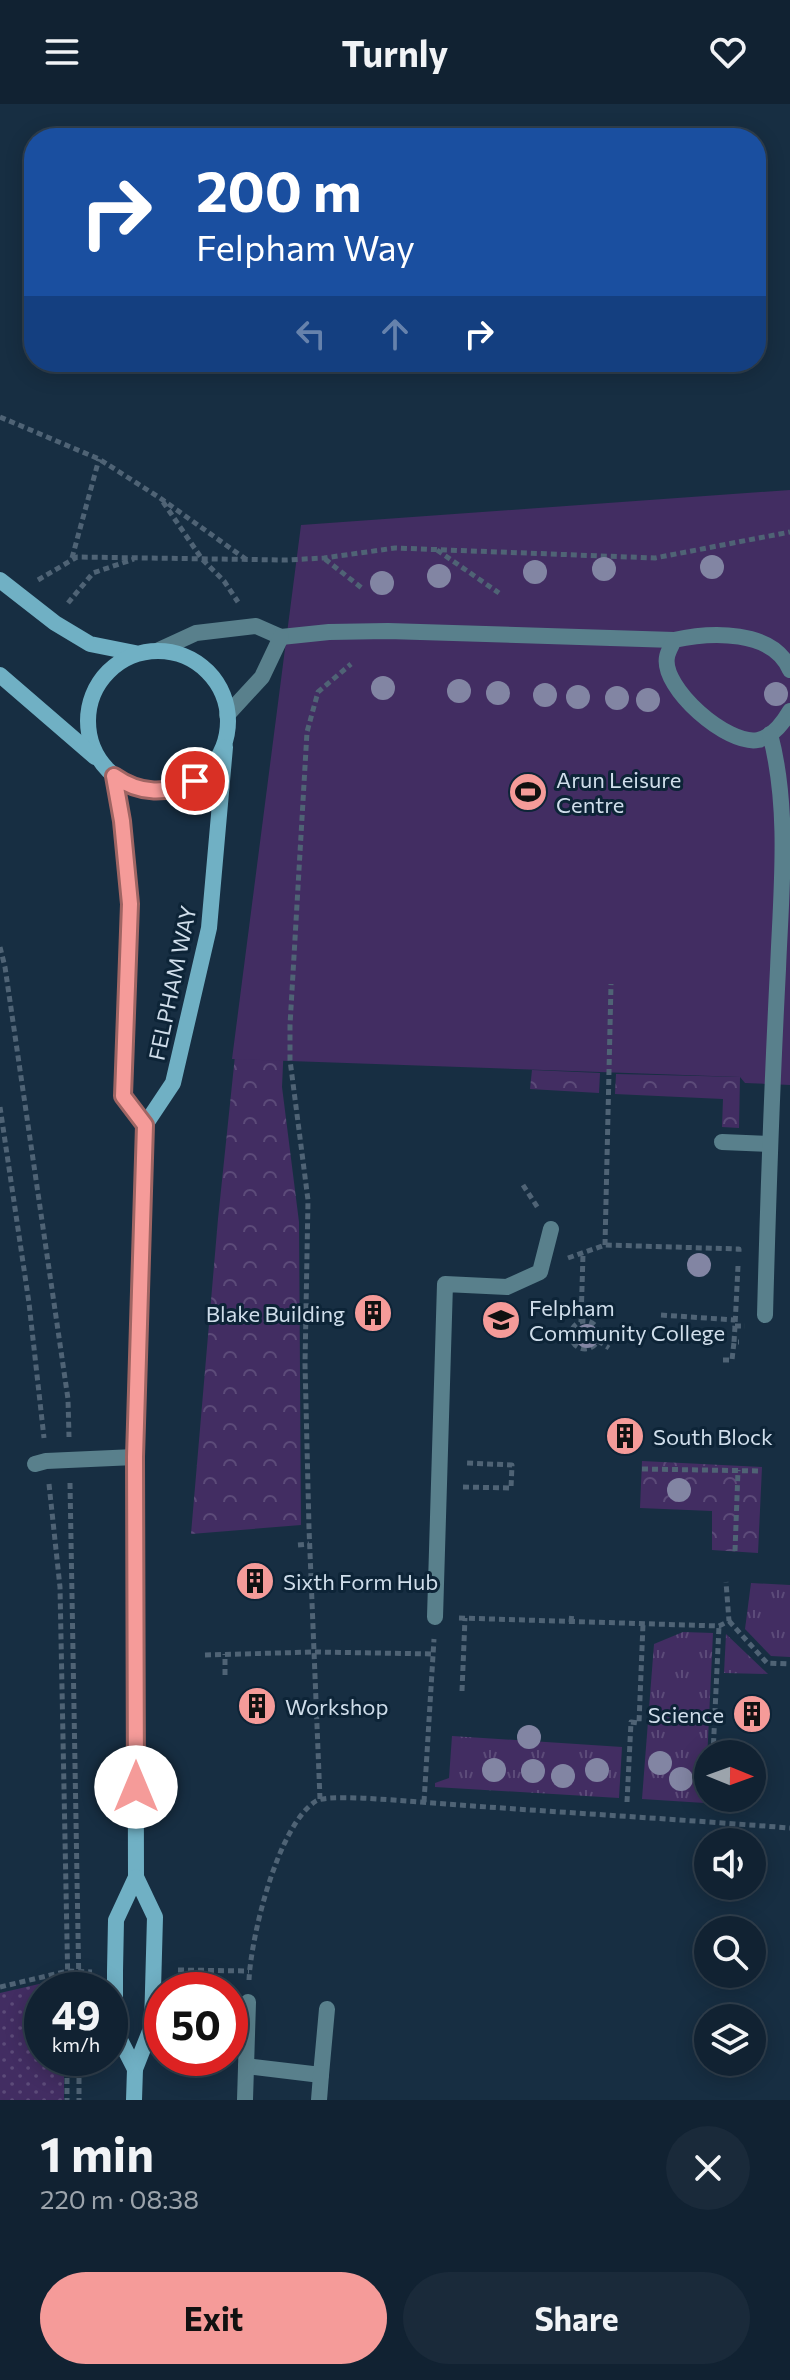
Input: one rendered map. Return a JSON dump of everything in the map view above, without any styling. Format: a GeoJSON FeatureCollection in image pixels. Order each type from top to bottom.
{"type":"FeatureCollection","features":[{"type":"Feature","properties":{"kind":"main road","name":"FELPHAM WAY"},"geometry":{"type":"LineString","coordinates":[[0,580],[55,623],[90,644],[135,653],[159,650],[182,654],[201,665],[217,682],[226,702],[209,928],[173,1083],[145,1125],[123,1096],[130,904],[122,821],[108,770],[94,752],[87,729],[88,705],[98,683],[114,665],[135,653]]}},
{"type":"Feature","properties":{"kind":"main road"},"geometry":{"type":"LineString","coordinates":[[0,675],[128,785],[151,792],[175,790],[195,781],[212,766],[225,747]]}},
{"type":"Feature","properties":{"kind":"main road"},"geometry":{"type":"LineString","coordinates":[[135,2069],[115,2030],[115,1971],[116,1920],[136,1877],[135,1457],[145,1125]]}},
{"type":"Feature","properties":{"kind":"main road"},"geometry":{"type":"LineString","coordinates":[[134,2100],[135,2069],[152,2026],[155,1917],[136,1877]]}},
{"type":"Feature","properties":{"kind":"street"},"geometry":{"type":"LineString","coordinates":[[159,650],[196,633],[256,626],[281,637],[388,631],[674,640],[693,636],[751,639],[771,647],[787,661]]}},
{"type":"Feature","properties":{"kind":"street"},"geometry":{"type":"LineString","coordinates":[[227,715],[262,677],[281,637]]}},
{"type":"Feature","properties":{"kind":"street"},"geometry":{"type":"LineString","coordinates":[[674,640],[666,659],[671,680],[694,707],[721,730],[744,739],[757,740],[770,734],[790,711]]}},
{"type":"Feature","properties":{"kind":"street"},"geometry":{"type":"LineString","coordinates":[[765,1315],[786,826],[780,760],[770,734]]}},
{"type":"Feature","properties":{"kind":"street"},"geometry":{"type":"LineString","coordinates":[[722,1142],[770,1144]]}},
{"type":"Feature","properties":{"kind":"street"},"geometry":{"type":"LineString","coordinates":[[435,1617],[445,1284],[507,1287],[540,1272],[551,1229]]}},
{"type":"Feature","properties":{"kind":"street"},"geometry":{"type":"LineString","coordinates":[[41,1463],[135,1457]]}},
{"type":"Feature","properties":{"kind":"street"},"geometry":{"type":"LineString","coordinates":[[319,2100],[327,2009]]}},
{"type":"Feature","properties":{"kind":"street"},"geometry":{"type":"LineString","coordinates":[[248,2066],[321,2075]]}},
{"type":"Feature","properties":{"kind":"street"},"geometry":{"type":"LineString","coordinates":[[245,2100],[246,2076]]}},
{"type":"Feature","properties":{"kind":"path"},"geometry":{"type":"LineString","coordinates":[[0,417],[99,459],[249,560]]}},
{"type":"Feature","properties":{"kind":"path"},"geometry":{"type":"LineString","coordinates":[[72,559],[99,459]]}},
{"type":"Feature","properties":{"kind":"path"},"geometry":{"type":"LineString","coordinates":[[160,498],[202,559],[224,581],[256,626]]}},
{"type":"Feature","properties":{"kind":"path"},"geometry":{"type":"LineString","coordinates":[[38,579],[77,557],[324,558],[395,548],[655,558],[790,532]]}},
{"type":"Feature","properties":{"kind":"path"},"geometry":{"type":"LineString","coordinates":[[436,549],[499,593]]}},
{"type":"Feature","properties":{"kind":"path"},"geometry":{"type":"LineString","coordinates":[[67,604],[93,573],[139,558]]}},
{"type":"Feature","properties":{"kind":"path"},"geometry":{"type":"LineString","coordinates":[[324,558],[363,589]]}},
{"type":"Feature","properties":{"kind":"path"},"geometry":{"type":"LineString","coordinates":[[320,1799],[305,1364],[308,1200],[290,1060],[290,1025],[307,732],[318,692],[351,664]]}},
{"type":"Feature","properties":{"kind":"path"},"geometry":{"type":"LineString","coordinates":[[605,1245],[611,984]]}},
{"type":"Feature","properties":{"kind":"path"},"geometry":{"type":"LineString","coordinates":[[0,1107],[29,1303],[41,1463],[60,1587],[68,1971]]}},
{"type":"Feature","properties":{"kind":"path"},"geometry":{"type":"LineString","coordinates":[[542,1267],[605,1245],[739,1249],[736,1342],[732,1360],[723,1360]]}},
{"type":"Feature","properties":{"kind":"path"},"geometry":{"type":"LineString","coordinates":[[581,1322],[595,1324],[599,1332],[598,1341],[587,1349],[575,1344],[572,1331],[581,1322],[583,1254]]}},
{"type":"Feature","properties":{"kind":"path"},"geometry":{"type":"LineString","coordinates":[[661,1315],[748,1326]]}},
{"type":"Feature","properties":{"kind":"path"},"geometry":{"type":"LineString","coordinates":[[598,1341],[609,1348]]}},
{"type":"Feature","properties":{"kind":"path"},"geometry":{"type":"LineString","coordinates":[[439,1486],[511,1488],[512,1465],[440,1463]]}},
{"type":"Feature","properties":{"kind":"path"},"geometry":{"type":"LineString","coordinates":[[642,1469],[762,1471]]}},
{"type":"Feature","properties":{"kind":"path"},"geometry":{"type":"LineString","coordinates":[[735,1551],[738,1470]]}},
{"type":"Feature","properties":{"kind":"path"},"geometry":{"type":"LineString","coordinates":[[298,1545],[309,1544]]}},
{"type":"Feature","properties":{"kind":"path"},"geometry":{"type":"LineString","coordinates":[[726,1582],[729,1621],[767,1663],[790,1664]]}},
{"type":"Feature","properties":{"kind":"path"},"geometry":{"type":"LineString","coordinates":[[571,1622],[572,1612]]}},
{"type":"Feature","properties":{"kind":"path"},"geometry":{"type":"LineString","coordinates":[[615,1614],[615,1623]]}},
{"type":"Feature","properties":{"kind":"path"},"geometry":{"type":"LineString","coordinates":[[435,1617],[719,1626],[729,1621]]}},
{"type":"Feature","properties":{"kind":"path"},"geometry":{"type":"LineString","coordinates":[[462,1691],[465,1618]]}},
{"type":"Feature","properties":{"kind":"path"},"geometry":{"type":"LineString","coordinates":[[627,1802],[631,1722],[639,1723],[643,1623]]}},
{"type":"Feature","properties":{"kind":"path"},"geometry":{"type":"LineString","coordinates":[[714,1740],[719,1626]]}},
{"type":"Feature","properties":{"kind":"path"},"geometry":{"type":"LineString","coordinates":[[205,1655],[314,1652],[434,1654],[424,1802]]}},
{"type":"Feature","properties":{"kind":"path"},"geometry":{"type":"LineString","coordinates":[[225,1654],[225,1675]]}},
{"type":"Feature","properties":{"kind":"path"},"geometry":{"type":"LineString","coordinates":[[171,1969],[249,1971],[253,1934],[276,1864],[303,1810],[320,1799],[424,1802],[790,1828]]}},
{"type":"Feature","properties":{"kind":"path"},"geometry":{"type":"LineString","coordinates":[[0,1987],[68,1971],[79,1972]]}},
{"type":"Feature","properties":{"kind":"path"},"geometry":{"type":"LineString","coordinates":[[67,2076],[67,2100]]}},
{"type":"Feature","properties":{"kind":"path"},"geometry":{"type":"LineString","coordinates":[[79,2076],[79,2100]]}},
{"type":"Feature","properties":{"kind":"green space","name":"Arun Leisure Centre"},"geometry":{"type":"Polygon","coordinates":[[[790,490],[790,1085],[745,1083],[740,1077],[232,1059],[301,525],[790,490]]]}},
{"type":"Feature","properties":{"kind":"green space"},"geometry":{"type":"Polygon","coordinates":[[[243,979],[286,997],[282,1087],[299,1222],[301,1525],[191,1534],[218,1219],[243,979]]]}},
{"type":"Feature","properties":{"kind":"green space"},"geometry":{"type":"Polygon","coordinates":[[[532,1070],[600,1073],[599,1093],[530,1089],[532,1070]]]}},
{"type":"Feature","properties":{"kind":"green space"},"geometry":{"type":"Polygon","coordinates":[[[616,1074],[740,1077],[739,1128],[722,1127],[723,1099],[615,1094],[616,1074]]]}},
{"type":"Feature","properties":{"kind":"green space"},"geometry":{"type":"Polygon","coordinates":[[[642,1461],[762,1467],[758,1553],[712,1550],[712,1511],[640,1508],[642,1461]]]}},
{"type":"Feature","properties":{"kind":"green space"},"geometry":{"type":"Polygon","coordinates":[[[751,1583],[790,1585],[790,1657],[771,1656],[745,1629],[751,1583]]]}},
{"type":"Feature","properties":{"kind":"green space"},"geometry":{"type":"Polygon","coordinates":[[[683,1632],[713,1633],[708,1740],[694,1740],[694,1802],[642,1799],[654,1644],[683,1632]]]}},
{"type":"Feature","properties":{"kind":"green space"},"geometry":{"type":"Polygon","coordinates":[[[726,1634],[768,1674],[724,1673],[726,1634]]]}},
{"type":"Feature","properties":{"kind":"green space"},"geometry":{"type":"Polygon","coordinates":[[[452,1736],[622,1747],[619,1798],[435,1787],[435,1783],[449,1778],[452,1736]]]}},
{"type":"Feature","properties":{"kind":"green space"},"geometry":{"type":"Polygon","coordinates":[[[24,1987],[24,2076],[64,2076],[64,2100],[0,2100],[0,1993],[24,1987]]]}},
{"type":"Feature","properties":{"kind":"place","name":"Arun Leisure Centre"},"geometry":{"type":"Point","coordinates":[528,792]}},
{"type":"Feature","properties":{"kind":"place","name":"Blake Building"},"geometry":{"type":"Point","coordinates":[373,1313]}},
{"type":"Feature","properties":{"kind":"place","name":"Felpham Community College"},"geometry":{"type":"Point","coordinates":[501,1320]}},
{"type":"Feature","properties":{"kind":"place","name":"South Block"},"geometry":{"type":"Point","coordinates":[625,1436]}},
{"type":"Feature","properties":{"kind":"place","name":"Sixth Form Hub"},"geometry":{"type":"Point","coordinates":[255,1581]}},
{"type":"Feature","properties":{"kind":"place","name":"Workshop"},"geometry":{"type":"Point","coordinates":[257,1706]}},
{"type":"Feature","properties":{"kind":"place","name":"Science"},"geometry":{"type":"Point","coordinates":[752,1714]}},
{"type":"Feature","properties":{"kind":"route"},"geometry":{"type":"LineString","coordinates":[[136,1787],[135,1457],[145,1125],[123,1096],[130,904],[114,776],[128,785],[151,792],[175,790],[195,781]]}}]}
